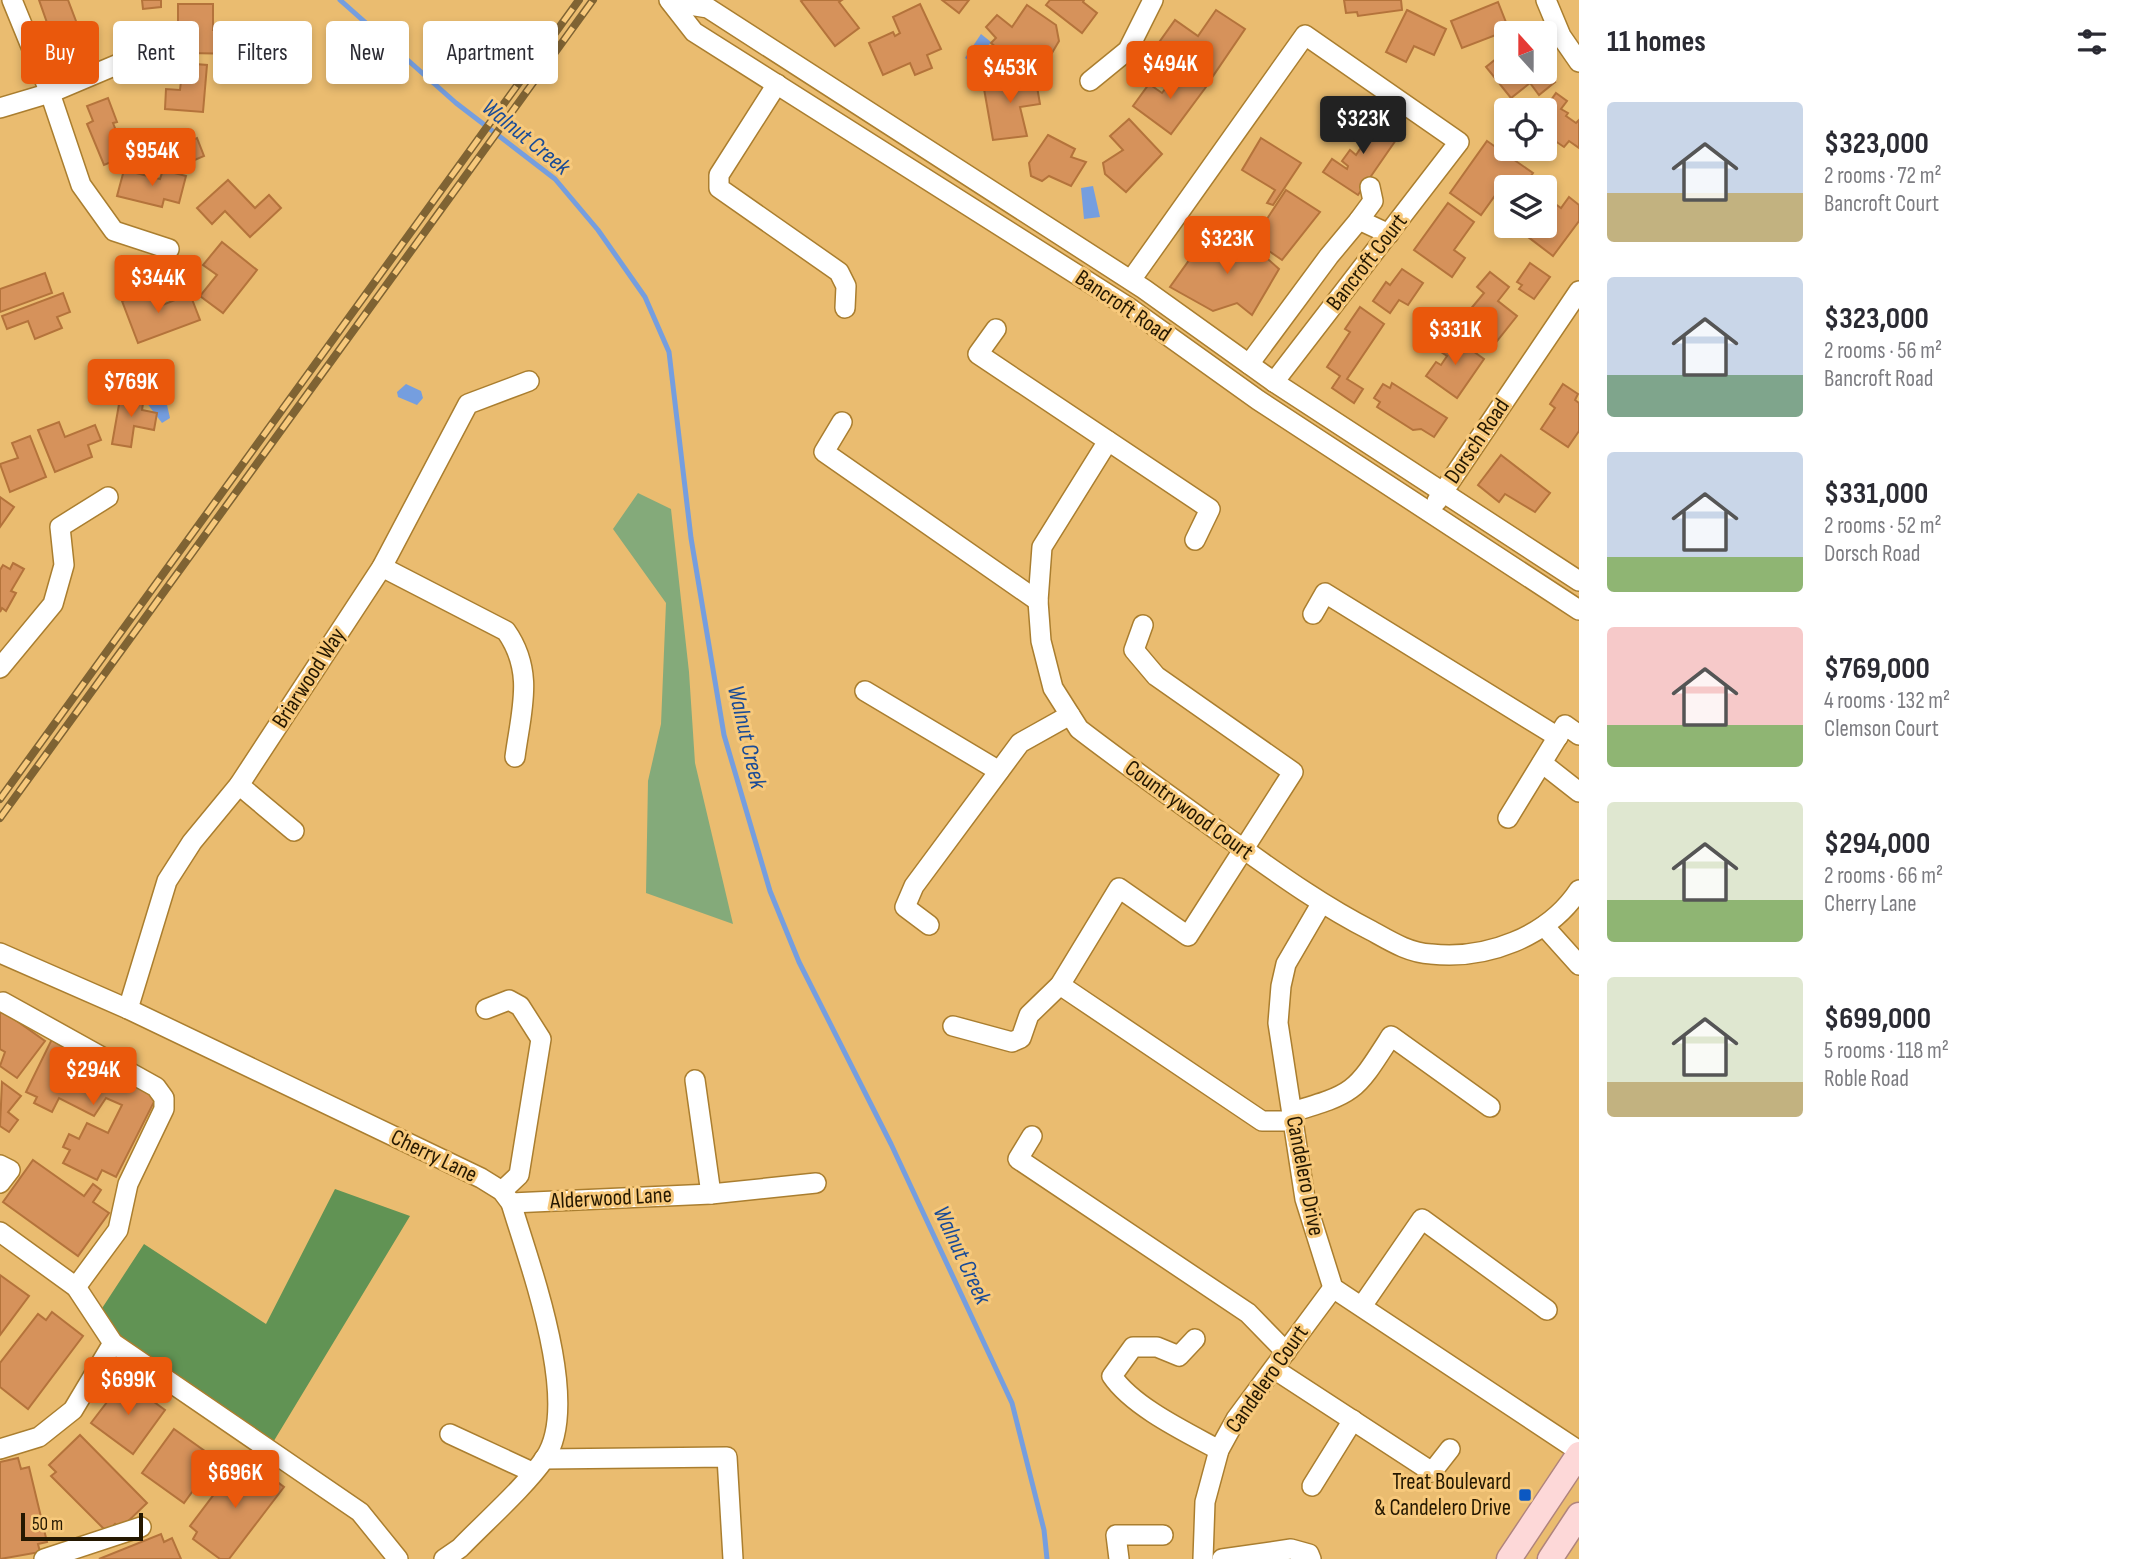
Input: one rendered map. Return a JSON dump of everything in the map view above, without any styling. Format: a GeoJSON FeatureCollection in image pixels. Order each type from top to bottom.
{"type":"FeatureCollection","features":[{"type":"Feature","properties":{"kind":"main road"},"geometry":{"type":"LineString","coordinates":[[1509,1559],[1579,1452]]}},
{"type":"Feature","properties":{"kind":"main road"},"geometry":{"type":"LineString","coordinates":[[1550,1559],[1579,1515]]}},
{"type":"Feature","properties":{"kind":"street"},"geometry":{"type":"LineString","coordinates":[[12,0],[50,93],[81,185],[114,231],[169,249]]}},
{"type":"Feature","properties":{"kind":"street"},"geometry":{"type":"LineString","coordinates":[[1090,81],[1128,50],[1153,0]]}},
{"type":"Feature","properties":{"kind":"street"},"geometry":{"type":"LineString","coordinates":[[1546,0],[1562,36],[1579,62]]}},
{"type":"Feature","properties":{"kind":"street","name":"Bancroft Road"},"geometry":{"type":"LineString","coordinates":[[671,1],[694,32],[1128,307],[1258,400],[1430,510],[1579,610]]}},
{"type":"Feature","properties":{"kind":"street","name":"Bancroft Road"},"geometry":{"type":"LineString","coordinates":[[671,1],[708,8],[1131,280],[1274,382],[1579,581]]}},
{"type":"Feature","properties":{"kind":"street","name":"Bancroft Court"},"geometry":{"type":"LineString","coordinates":[[1131,280],[1305,36],[1459,142],[1274,382]]}},
{"type":"Feature","properties":{"kind":"street"},"geometry":{"type":"LineString","coordinates":[[0,108],[50,93],[113,66]]}},
{"type":"Feature","properties":{"kind":"street"},"geometry":{"type":"LineString","coordinates":[[777,85],[719,175],[719,188],[839,272],[846,286],[845,308]]}},
{"type":"Feature","properties":{"kind":"street"},"geometry":{"type":"LineString","coordinates":[[1250,364],[1373,201],[1370,187]]}},
{"type":"Feature","properties":{"kind":"street"},"geometry":{"type":"LineString","coordinates":[[1359,220],[1389,234]]}},
{"type":"Feature","properties":{"kind":"street","name":"Dorsch Road"},"geometry":{"type":"LineString","coordinates":[[1430,510],[1576,300]]}},
{"type":"Feature","properties":{"kind":"street"},"geometry":{"type":"LineString","coordinates":[[996,329],[978,354],[1210,509],[1195,540]]}},
{"type":"Feature","properties":{"kind":"street","name":"Briarwood Way"},"geometry":{"type":"LineString","coordinates":[[128,1009],[167,881],[192,842],[239,785],[382,567],[468,404],[529,381]]}},
{"type":"Feature","properties":{"kind":"street"},"geometry":{"type":"LineString","coordinates":[[842,422],[824,452],[1038,601]]}},
{"type":"Feature","properties":{"kind":"street","name":"Countrywood Court"},"geometry":{"type":"LineString","coordinates":[[1108,441],[1042,547],[1038,601],[1041,641],[1053,688],[1079,729],[1321,905],[1401,947],[1430,954],[1476,953],[1534,934],[1569,905],[1579,890]]}},
{"type":"Feature","properties":{"kind":"street"},"geometry":{"type":"LineString","coordinates":[[0,668],[53,604],[64,565],[60,527],[108,497]]}},
{"type":"Feature","properties":{"kind":"street"},"geometry":{"type":"LineString","coordinates":[[382,567],[506,631],[518,648],[525,684],[515,757]]}},
{"type":"Feature","properties":{"kind":"street"},"geometry":{"type":"LineString","coordinates":[[1313,614],[1325,593],[1558,737]]}},
{"type":"Feature","properties":{"kind":"street"},"geometry":{"type":"LineString","coordinates":[[953,1026],[1012,1042],[1021,1038],[1029,1015],[1060,985],[1119,888],[1188,936],[1293,772],[1156,676],[1134,650],[1143,625]]}},
{"type":"Feature","properties":{"kind":"street"},"geometry":{"type":"LineString","coordinates":[[865,691],[999,771]]}},
{"type":"Feature","properties":{"kind":"street"},"geometry":{"type":"LineString","coordinates":[[929,925],[905,907],[914,886],[1020,743],[1070,715]]}},
{"type":"Feature","properties":{"kind":"street"},"geometry":{"type":"LineString","coordinates":[[1508,818],[1565,725],[1579,735]]}},
{"type":"Feature","properties":{"kind":"street"},"geometry":{"type":"LineString","coordinates":[[1542,763],[1579,792]]}},
{"type":"Feature","properties":{"kind":"street"},"geometry":{"type":"LineString","coordinates":[[239,785],[294,831]]}},
{"type":"Feature","properties":{"kind":"street","name":"Candelero Drive"},"geometry":{"type":"LineString","coordinates":[[1321,905],[1286,964],[1280,986],[1278,1023],[1305,1199],[1333,1288]]}},
{"type":"Feature","properties":{"kind":"street"},"geometry":{"type":"LineString","coordinates":[[1544,926],[1579,965]]}},
{"type":"Feature","properties":{"kind":"street","name":"Cherry Lane"},"geometry":{"type":"LineString","coordinates":[[0,953],[128,1009],[507,1197]]}},
{"type":"Feature","properties":{"kind":"street"},"geometry":{"type":"LineString","coordinates":[[1060,985],[1262,1121],[1292,1117],[1340,1097],[1361,1083],[1391,1036],[1490,1107]]}},
{"type":"Feature","properties":{"kind":"street"},"geometry":{"type":"LineString","coordinates":[[453,1556],[538,1466],[558,1424],[552,1342],[507,1197],[519,1175],[541,1039],[520,1006],[509,1000],[485,1009]]}},
{"type":"Feature","properties":{"kind":"street"},"geometry":{"type":"LineString","coordinates":[[3,1002],[156,1087],[164,1098],[164,1109],[128,1184],[118,1230],[76,1287]]}},
{"type":"Feature","properties":{"kind":"street"},"geometry":{"type":"LineString","coordinates":[[695,1080],[711,1194]]}},
{"type":"Feature","properties":{"kind":"street"},"geometry":{"type":"LineString","coordinates":[[1032,1136],[1018,1159],[1248,1313],[1286,1352]]}},
{"type":"Feature","properties":{"kind":"street","name":"Alderwood Lane"},"geometry":{"type":"LineString","coordinates":[[507,1197],[711,1194],[816,1182]]}},
{"type":"Feature","properties":{"kind":"street"},"geometry":{"type":"LineString","coordinates":[[1362,1306],[1422,1219],[1547,1311]]}},
{"type":"Feature","properties":{"kind":"street"},"geometry":{"type":"LineString","coordinates":[[0,1232],[76,1287],[113,1343],[360,1512],[398,1559]]}},
{"type":"Feature","properties":{"kind":"street"},"geometry":{"type":"LineString","coordinates":[[1333,1288],[1579,1452]]}},
{"type":"Feature","properties":{"kind":"street","name":"Candelero Court"},"geometry":{"type":"LineString","coordinates":[[1203,1559],[1205,1502],[1219,1450],[1236,1419],[1333,1288]]}},
{"type":"Feature","properties":{"kind":"street"},"geometry":{"type":"LineString","coordinates":[[1195,1339],[1179,1356],[1157,1347],[1133,1347],[1112,1376],[1120,1388],[1175,1426],[1219,1450]]}},
{"type":"Feature","properties":{"kind":"street"},"geometry":{"type":"LineString","coordinates":[[0,1449],[39,1437],[73,1410],[113,1343]]}},
{"type":"Feature","properties":{"kind":"street"},"geometry":{"type":"LineString","coordinates":[[1274,1369],[1432,1472],[1450,1449]]}},
{"type":"Feature","properties":{"kind":"street"},"geometry":{"type":"LineString","coordinates":[[1312,1486],[1353,1420]]}},
{"type":"Feature","properties":{"kind":"street"},"geometry":{"type":"LineString","coordinates":[[450,1434],[538,1466],[727,1457],[733,1559]]}},
{"type":"Feature","properties":{"kind":"street"},"geometry":{"type":"LineString","coordinates":[[44,1559],[141,1527]]}},
{"type":"Feature","properties":{"kind":"street"},"geometry":{"type":"LineString","coordinates":[[1119,1559],[1116,1535],[1163,1535]]}},
{"type":"Feature","properties":{"kind":"street"},"geometry":{"type":"LineString","coordinates":[[1222,1559],[1291,1549],[1309,1554],[1311,1559]]}},
{"type":"Feature","properties":{"kind":"green space"},"geometry":{"type":"Polygon","coordinates":[[[638,493],[671,509],[689,672],[695,763],[733,924],[646,893],[648,781],[661,724],[666,603],[613,529],[638,493]]]}},
{"type":"Feature","properties":{"kind":"green space"},"geometry":{"type":"Polygon","coordinates":[[[335,1189],[410,1216],[269,1449],[95,1319],[144,1244],[266,1324],[335,1189]]]}},
{"type":"Feature","properties":{"kind":"water"},"geometry":{"type":"Polygon","coordinates":[[[981,34],[991,42],[975,64],[965,58],[981,34]]]}},
{"type":"Feature","properties":{"kind":"water"},"geometry":{"type":"Polygon","coordinates":[[[1093,186],[1100,217],[1084,219],[1081,188],[1093,186]]]}},
{"type":"Feature","properties":{"kind":"water"},"geometry":{"type":"Polygon","coordinates":[[[406,384],[421,391],[423,398],[417,405],[398,397],[397,392],[406,384]]]}},
{"type":"Feature","properties":{"kind":"water"},"geometry":{"type":"Polygon","coordinates":[[[157,394],[167,405],[170,418],[162,423],[146,402],[157,394]]]}},
{"type":"Feature","properties":{"kind":"building"},"geometry":{"type":"Polygon","coordinates":[[[39,0],[68,0],[76,21],[46,21],[39,0]]]}},
{"type":"Feature","properties":{"kind":"building"},"geometry":{"type":"Polygon","coordinates":[[[142,0],[161,0],[161,7],[143,9],[142,0]]]}},
{"type":"Feature","properties":{"kind":"building"},"geometry":{"type":"Polygon","coordinates":[[[842,0],[839,2],[859,28],[835,46],[801,1],[842,0]]]}},
{"type":"Feature","properties":{"kind":"building"},"geometry":{"type":"Polygon","coordinates":[[[942,0],[969,0],[959,13],[942,0]]]}},
{"type":"Feature","properties":{"kind":"building"},"geometry":{"type":"Polygon","coordinates":[[[1050,0],[1084,0],[1083,2],[1097,13],[1082,33],[1046,5],[1050,0]]]}},
{"type":"Feature","properties":{"kind":"building"},"geometry":{"type":"Polygon","coordinates":[[[1344,0],[1401,0],[1402,10],[1358,16],[1357,12],[1346,13],[1344,0]]]}},
{"type":"Feature","properties":{"kind":"building"},"geometry":{"type":"Polygon","coordinates":[[[1498,2],[1505,21],[1494,21],[1494,36],[1462,48],[1451,21],[1498,2]]]}},
{"type":"Feature","properties":{"kind":"building"},"geometry":{"type":"Polygon","coordinates":[[[178,4],[213,4],[213,53],[199,53],[199,21],[178,21],[178,4]]]}},
{"type":"Feature","properties":{"kind":"building"},"geometry":{"type":"Polygon","coordinates":[[[920,4],[941,49],[927,55],[932,68],[915,75],[910,63],[883,75],[869,43],[893,32],[895,36],[900,33],[893,17],[920,4]]]}},
{"type":"Feature","properties":{"kind":"building"},"geometry":{"type":"Polygon","coordinates":[[[1027,5],[1056,25],[1059,41],[1052,53],[1020,67],[996,73],[986,66],[998,49],[991,43],[996,38],[986,27],[997,15],[1012,27],[1027,5]]]}},
{"type":"Feature","properties":{"kind":"building"},"geometry":{"type":"Polygon","coordinates":[[[1216,10],[1245,29],[1213,76],[1160,41],[1175,20],[1198,36],[1216,10]]]}},
{"type":"Feature","properties":{"kind":"building"},"geometry":{"type":"Polygon","coordinates":[[[1407,10],[1446,29],[1434,55],[1414,46],[1406,62],[1386,52],[1407,10]]]}},
{"type":"Feature","properties":{"kind":"building"},"geometry":{"type":"Polygon","coordinates":[[[1494,61],[1494,77],[1486,67],[1494,61]]]}},
{"type":"Feature","properties":{"kind":"building"},"geometry":{"type":"Polygon","coordinates":[[[199,64],[207,65],[203,112],[165,109],[166,89],[180,90],[181,84],[199,84],[199,64]]]}},
{"type":"Feature","properties":{"kind":"building"},"geometry":{"type":"Polygon","coordinates":[[[1181,68],[1206,87],[1171,134],[1133,106],[1149,84],[1162,93],[1181,68]]]}},
{"type":"Feature","properties":{"kind":"building"},"geometry":{"type":"Polygon","coordinates":[[[1035,75],[1040,104],[1020,107],[1027,136],[993,140],[983,83],[1035,75]]]}},
{"type":"Feature","properties":{"kind":"building"},"geometry":{"type":"Polygon","coordinates":[[[1500,84],[1529,84],[1511,98],[1500,84]]]}},
{"type":"Feature","properties":{"kind":"building"},"geometry":{"type":"Polygon","coordinates":[[[1531,84],[1553,84],[1539,95],[1531,84]]]}},
{"type":"Feature","properties":{"kind":"building"},"geometry":{"type":"Polygon","coordinates":[[[1556,93],[1567,101],[1561,109],[1576,123],[1579,120],[1579,148],[1569,141],[1564,147],[1557,142],[1557,98],[1552,98],[1556,93]]]}},
{"type":"Feature","properties":{"kind":"building"},"geometry":{"type":"Polygon","coordinates":[[[108,98],[117,122],[113,123],[126,156],[104,165],[87,124],[93,121],[87,106],[108,98]]]}},
{"type":"Feature","properties":{"kind":"building"},"geometry":{"type":"Polygon","coordinates":[[[1361,112],[1398,137],[1358,195],[1323,172],[1332,159],[1347,169],[1348,166],[1342,161],[1350,150],[1356,155],[1368,137],[1352,125],[1361,112]]]}},
{"type":"Feature","properties":{"kind":"building"},"geometry":{"type":"Polygon","coordinates":[[[1129,119],[1162,154],[1126,192],[1105,174],[1103,163],[1123,150],[1110,136],[1129,119]]]}},
{"type":"Feature","properties":{"kind":"building"},"geometry":{"type":"Polygon","coordinates":[[[1048,135],[1075,149],[1071,157],[1086,162],[1071,186],[1049,176],[1042,181],[1031,176],[1029,163],[1048,135]]]}},
{"type":"Feature","properties":{"kind":"building"},"geometry":{"type":"Polygon","coordinates":[[[197,138],[204,156],[181,166],[174,148],[197,138]]]}},
{"type":"Feature","properties":{"kind":"building"},"geometry":{"type":"Polygon","coordinates":[[[1261,138],[1301,163],[1273,205],[1267,203],[1275,190],[1242,170],[1261,138]]]}},
{"type":"Feature","properties":{"kind":"building"},"geometry":{"type":"Polygon","coordinates":[[[1487,141],[1494,146],[1494,161],[1516,161],[1533,173],[1494,175],[1494,197],[1481,215],[1450,193],[1487,141]]]}},
{"type":"Feature","properties":{"kind":"building"},"geometry":{"type":"Polygon","coordinates":[[[124,170],[160,179],[163,170],[186,176],[179,203],[164,199],[162,207],[117,196],[124,170]]]}},
{"type":"Feature","properties":{"kind":"building"},"geometry":{"type":"Polygon","coordinates":[[[228,180],[255,208],[269,195],[281,208],[250,237],[225,211],[212,224],[197,208],[228,180]]]}},
{"type":"Feature","properties":{"kind":"building"},"geometry":{"type":"Polygon","coordinates":[[[1286,190],[1320,212],[1282,260],[1253,240],[1286,190]]]}},
{"type":"Feature","properties":{"kind":"building"},"geometry":{"type":"Polygon","coordinates":[[[1569,197],[1579,205],[1579,221],[1553,256],[1529,238],[1557,238],[1557,205],[1561,208],[1569,197]]]}},
{"type":"Feature","properties":{"kind":"building"},"geometry":{"type":"Polygon","coordinates":[[[1448,203],[1474,222],[1454,250],[1465,258],[1452,277],[1414,250],[1448,203]]]}},
{"type":"Feature","properties":{"kind":"building"},"geometry":{"type":"Polygon","coordinates":[[[1242,236],[1279,269],[1252,315],[1237,303],[1213,311],[1170,287],[1197,249],[1242,236]]]}},
{"type":"Feature","properties":{"kind":"building"},"geometry":{"type":"Polygon","coordinates":[[[222,242],[257,270],[223,313],[200,296],[217,275],[203,265],[222,242]]]}},
{"type":"Feature","properties":{"kind":"building"},"geometry":{"type":"Polygon","coordinates":[[[1530,263],[1550,277],[1534,299],[1519,289],[1522,285],[1517,282],[1530,263]]]}},
{"type":"Feature","properties":{"kind":"building"},"geometry":{"type":"Polygon","coordinates":[[[1402,269],[1423,283],[1408,305],[1399,300],[1390,313],[1373,301],[1386,282],[1390,285],[1402,269]]]}},
{"type":"Feature","properties":{"kind":"building"},"geometry":{"type":"Polygon","coordinates":[[[1490,272],[1509,287],[1498,301],[1517,316],[1493,346],[1470,328],[1477,319],[1468,312],[1484,293],[1477,287],[1490,272]]]}},
{"type":"Feature","properties":{"kind":"building"},"geometry":{"type":"Polygon","coordinates":[[[45,273],[52,293],[0,312],[0,289],[45,273]]]}},
{"type":"Feature","properties":{"kind":"building"},"geometry":{"type":"Polygon","coordinates":[[[154,289],[160,306],[190,294],[200,320],[138,343],[122,301],[154,289]]]}},
{"type":"Feature","properties":{"kind":"building"},"geometry":{"type":"Polygon","coordinates":[[[63,293],[70,312],[57,317],[62,328],[35,339],[28,321],[7,329],[2,316],[63,293]]]}},
{"type":"Feature","properties":{"kind":"building"},"geometry":{"type":"Polygon","coordinates":[[[1360,307],[1384,324],[1347,379],[1363,389],[1354,403],[1332,388],[1340,376],[1327,367],[1350,332],[1345,329],[1360,307]]]}},
{"type":"Feature","properties":{"kind":"building"},"geometry":{"type":"Polygon","coordinates":[[[1452,336],[1484,359],[1457,398],[1426,376],[1436,362],[1441,365],[1447,356],[1441,352],[1452,336]]]}},
{"type":"Feature","properties":{"kind":"building"},"geometry":{"type":"Polygon","coordinates":[[[1392,383],[1447,418],[1434,437],[1421,429],[1413,430],[1377,407],[1380,402],[1374,398],[1383,384],[1390,388],[1392,383]]]}},
{"type":"Feature","properties":{"kind":"building"},"geometry":{"type":"Polygon","coordinates":[[[1563,384],[1578,394],[1575,400],[1579,403],[1579,431],[1568,447],[1541,429],[1555,408],[1550,404],[1563,384]]]}},
{"type":"Feature","properties":{"kind":"building"},"geometry":{"type":"Polygon","coordinates":[[[121,393],[144,397],[142,410],[157,413],[154,430],[134,426],[131,447],[112,444],[121,393]]]}},
{"type":"Feature","properties":{"kind":"building"},"geometry":{"type":"Polygon","coordinates":[[[59,422],[65,437],[95,425],[101,440],[88,445],[92,457],[55,472],[38,430],[59,422]]]}},
{"type":"Feature","properties":{"kind":"building"},"geometry":{"type":"Polygon","coordinates":[[[30,436],[46,477],[10,492],[0,464],[18,458],[12,443],[30,436]]]}},
{"type":"Feature","properties":{"kind":"building"},"geometry":{"type":"Polygon","coordinates":[[[1501,455],[1550,493],[1535,512],[1505,494],[1499,502],[1478,485],[1501,455]]]}},
{"type":"Feature","properties":{"kind":"building"},"geometry":{"type":"Polygon","coordinates":[[[0,497],[14,507],[0,527],[0,497]]]}},
{"type":"Feature","properties":{"kind":"building"},"geometry":{"type":"Polygon","coordinates":[[[13,563],[24,569],[11,591],[16,593],[6,611],[2,608],[0,612],[0,570],[3,565],[10,569],[13,563]]]}},
{"type":"Feature","properties":{"kind":"building"},"geometry":{"type":"Polygon","coordinates":[[[0,1009],[45,1041],[17,1078],[0,1066],[5,1052],[0,1049],[0,1009]]]}},
{"type":"Feature","properties":{"kind":"building"},"geometry":{"type":"Polygon","coordinates":[[[52,1039],[159,1092],[116,1177],[102,1170],[97,1180],[63,1163],[70,1150],[63,1147],[69,1134],[79,1139],[87,1123],[108,1133],[122,1105],[106,1098],[94,1116],[59,1098],[52,1112],[34,1103],[37,1097],[26,1092],[52,1039]]]}},
{"type":"Feature","properties":{"kind":"building"},"geometry":{"type":"Polygon","coordinates":[[[2,1082],[21,1096],[8,1112],[18,1120],[9,1132],[0,1126],[2,1082]]]}},
{"type":"Feature","properties":{"kind":"building"},"geometry":{"type":"Polygon","coordinates":[[[33,1160],[84,1196],[93,1184],[101,1190],[93,1202],[109,1213],[78,1256],[3,1202],[33,1160]]]}},
{"type":"Feature","properties":{"kind":"building"},"geometry":{"type":"Polygon","coordinates":[[[0,1275],[29,1296],[0,1335],[0,1275]]]}},
{"type":"Feature","properties":{"kind":"building"},"geometry":{"type":"Polygon","coordinates":[[[52,1312],[83,1336],[28,1409],[0,1387],[0,1363],[38,1314],[46,1320],[52,1312]]]}},
{"type":"Feature","properties":{"kind":"building"},"geometry":{"type":"Polygon","coordinates":[[[124,1380],[165,1410],[133,1454],[91,1423],[124,1380]]]}},
{"type":"Feature","properties":{"kind":"building"},"geometry":{"type":"Polygon","coordinates":[[[174,1429],[216,1459],[184,1503],[142,1473],[174,1429]]]}},
{"type":"Feature","properties":{"kind":"building"},"geometry":{"type":"Polygon","coordinates":[[[80,1435],[147,1503],[120,1529],[115,1524],[107,1532],[51,1476],[56,1472],[49,1465],[80,1435]]]}},
{"type":"Feature","properties":{"kind":"building"},"geometry":{"type":"Polygon","coordinates":[[[18,1458],[21,1469],[29,1467],[47,1542],[38,1544],[40,1552],[0,1559],[0,1462],[18,1458]]]}},
{"type":"Feature","properties":{"kind":"building"},"geometry":{"type":"Polygon","coordinates":[[[250,1461],[284,1487],[229,1559],[220,1559],[193,1539],[197,1532],[190,1526],[237,1464],[243,1469],[250,1461]]]}},
{"type":"Feature","properties":{"kind":"building"},"geometry":{"type":"Polygon","coordinates":[[[161,1534],[164,1542],[172,1538],[181,1559],[99,1559],[161,1534]]]}},
{"type":"Feature","properties":{"kind":"waterway","name":"Walnut Creek"},"geometry":{"type":"LineString","coordinates":[[340,0],[456,103],[555,179],[598,230],[645,297],[669,352],[691,538],[724,735],[770,891],[799,962],[891,1144],[1012,1403],[1044,1530],[1047,1559]]}},
{"type":"Feature","properties":{"kind":"railway"},"geometry":{"type":"LineString","coordinates":[[0,799],[579,0]]}},
{"type":"Feature","properties":{"kind":"railway"},"geometry":{"type":"LineString","coordinates":[[0,818],[593,0]]}},
{"type":"Feature","properties":{"kind":"place","name":"Treat Boulevard & Candelero Drive"},"geometry":{"type":"Point","coordinates":[1525,1495]}}]}
